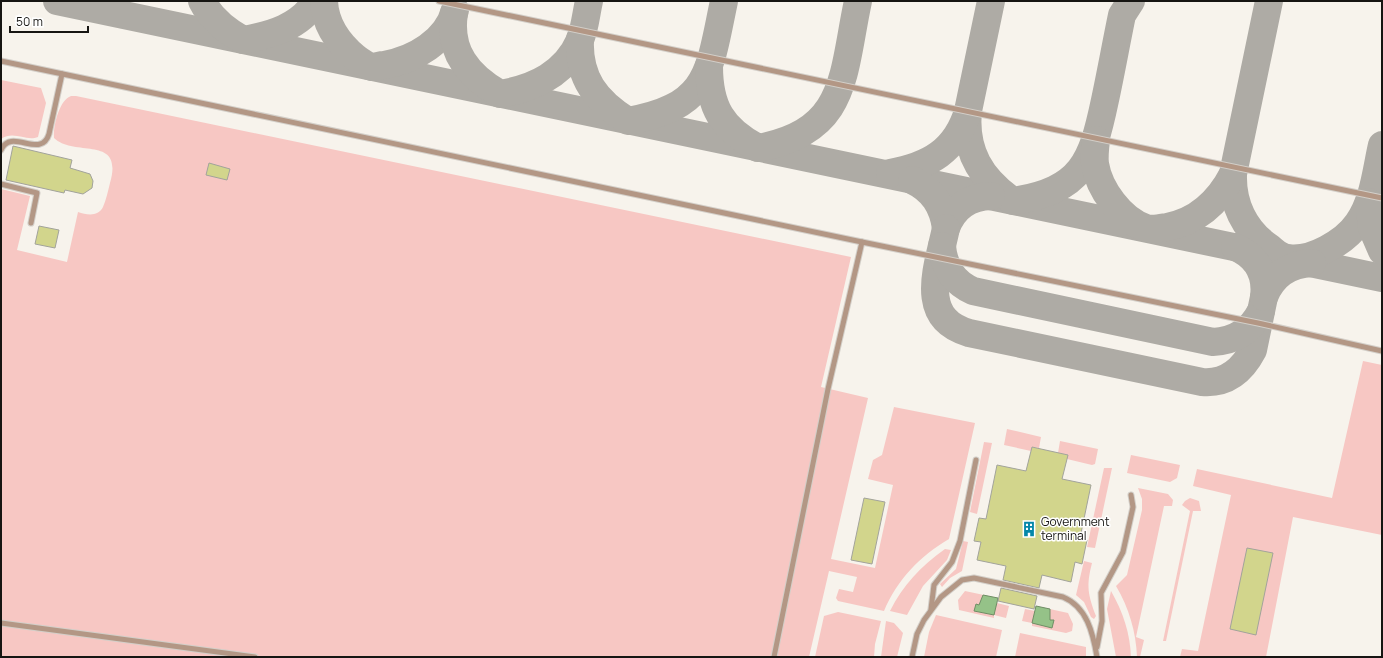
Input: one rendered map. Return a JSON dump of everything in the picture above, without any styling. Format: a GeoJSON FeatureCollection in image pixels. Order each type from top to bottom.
{"type":"FeatureCollection","features":[{"type":"Feature","properties":{"kind":"lane"},"geometry":{"type":"LineString","coordinates":[[439,1],[1382,198]]}},
{"type":"Feature","properties":{"kind":"lane"},"geometry":{"type":"LineString","coordinates":[[1,61],[862,242],[1258,323],[1382,352]]}},
{"type":"Feature","properties":{"kind":"lane"},"geometry":{"type":"LineString","coordinates":[[1,150],[4,144],[12,140],[36,146],[44,142],[49,134],[62,74]]}},
{"type":"Feature","properties":{"kind":"lane"},"geometry":{"type":"LineString","coordinates":[[1,184],[37,193],[31,223]]}},
{"type":"Feature","properties":{"kind":"lane"},"geometry":{"type":"LineString","coordinates":[[774,657],[828,389],[862,242]]}},
{"type":"Feature","properties":{"kind":"lane"},"geometry":{"type":"LineString","coordinates":[[931,610],[934,585],[948,568],[958,549],[976,460]]}},
{"type":"Feature","properties":{"kind":"lane"},"geometry":{"type":"LineString","coordinates":[[1096,650],[1102,621],[1101,593],[1123,552],[1133,507],[1131,496]]}},
{"type":"Feature","properties":{"kind":"lane"},"geometry":{"type":"LineString","coordinates":[[912,657],[917,634],[931,610],[941,597],[957,583],[974,578],[1063,597],[1074,603],[1082,612],[1090,627],[1097,657]]}},
{"type":"Feature","properties":{"kind":"lane"},"geometry":{"type":"LineString","coordinates":[[1,623],[255,657]]}},
{"type":"Feature","properties":{"kind":"shaded area"},"geometry":{"type":"Polygon","coordinates":[[[1,80],[41,88],[46,103],[38,137],[29,138],[11,136],[1,139],[1,80]]]}},
{"type":"Feature","properties":{"kind":"shaded area"},"geometry":{"type":"Polygon","coordinates":[[[71,96],[851,257],[821,387],[868,398],[831,559],[875,568],[893,485],[868,479],[873,460],[882,455],[894,407],[975,423],[949,539],[928,553],[910,570],[889,600],[884,611],[838,601],[836,598],[839,589],[853,592],[857,577],[829,571],[809,657],[1,657],[1,189],[30,196],[17,250],[67,262],[78,212],[95,214],[101,210],[107,195],[112,168],[110,158],[104,153],[63,144],[54,138],[56,121],[60,108],[71,96]]]}},
{"type":"Feature","properties":{"kind":"shaded area"},"geometry":{"type":"Polygon","coordinates":[[[1363,361],[1382,365],[1382,535],[1293,517],[1266,657],[1180,657],[1182,649],[1198,651],[1231,495],[1193,486],[1197,469],[1332,498],[1363,361]]]}},
{"type":"Feature","properties":{"kind":"shaded area"},"geometry":{"type":"Polygon","coordinates":[[[1007,429],[1041,437],[1039,448],[1032,447],[1031,451],[1004,445],[1007,429]]]}},
{"type":"Feature","properties":{"kind":"shaded area"},"geometry":{"type":"Polygon","coordinates":[[[1060,441],[1098,449],[1095,464],[1092,465],[1067,459],[1067,455],[1058,453],[1060,441]]]}},
{"type":"Feature","properties":{"kind":"shaded area"},"geometry":{"type":"Polygon","coordinates":[[[984,442],[992,443],[977,514],[970,512],[984,442]]]}},
{"type":"Feature","properties":{"kind":"shaded area"},"geometry":{"type":"Polygon","coordinates":[[[1131,455],[1180,465],[1177,478],[1170,482],[1127,473],[1131,455]]]}},
{"type":"Feature","properties":{"kind":"shaded area"},"geometry":{"type":"Polygon","coordinates":[[[1104,468],[1112,468],[1095,548],[1087,547],[1104,468]]]}},
{"type":"Feature","properties":{"kind":"shaded area"},"geometry":{"type":"Polygon","coordinates":[[[1138,488],[1168,494],[1173,500],[1172,506],[1164,506],[1136,637],[1144,640],[1140,657],[1137,657],[1135,638],[1128,612],[1116,586],[1127,575],[1142,510],[1142,499],[1138,488]]]}},
{"type":"Feature","properties":{"kind":"shaded area"},"geometry":{"type":"Polygon","coordinates":[[[1190,498],[1199,501],[1201,511],[1193,511],[1166,641],[1163,641],[1190,511],[1182,505],[1190,498]]]}},
{"type":"Feature","properties":{"kind":"shaded area"},"geometry":{"type":"Polygon","coordinates":[[[963,541],[968,542],[962,571],[950,578],[942,587],[940,584],[956,569],[963,541]]]}},
{"type":"Feature","properties":{"kind":"shaded area"},"geometry":{"type":"Polygon","coordinates":[[[945,549],[951,550],[947,560],[923,586],[907,615],[890,611],[907,584],[920,569],[945,549]]]}},
{"type":"Feature","properties":{"kind":"shaded area"},"geometry":{"type":"Polygon","coordinates":[[[1084,561],[1092,563],[1089,578],[1089,590],[1096,616],[1094,619],[1091,617],[1084,602],[1076,595],[1084,561]]]}},
{"type":"Feature","properties":{"kind":"shaded area"},"geometry":{"type":"Polygon","coordinates":[[[965,591],[998,598],[997,603],[1009,606],[1006,618],[994,615],[994,618],[959,610],[958,600],[965,591]]]}},
{"type":"Feature","properties":{"kind":"shaded area"},"geometry":{"type":"Polygon","coordinates":[[[1111,591],[1125,623],[1131,657],[1116,657],[1107,609],[1111,591]]]}},
{"type":"Feature","properties":{"kind":"shaded area"},"geometry":{"type":"Polygon","coordinates":[[[983,595],[998,598],[994,615],[974,611],[976,604],[979,605],[983,595]]]}},
{"type":"Feature","properties":{"kind":"shaded area"},"geometry":{"type":"Polygon","coordinates":[[[1036,606],[1068,613],[1073,624],[1072,631],[1066,633],[1032,626],[1032,623],[1022,621],[1025,609],[1035,611],[1036,606]]]}},
{"type":"Feature","properties":{"kind":"shaded area"},"geometry":{"type":"Polygon","coordinates":[[[1036,606],[1050,609],[1050,620],[1054,620],[1052,628],[1032,623],[1036,606]]]}},
{"type":"Feature","properties":{"kind":"shaded area"},"geometry":{"type":"Polygon","coordinates":[[[838,612],[881,621],[875,644],[874,657],[815,657],[824,616],[838,612]]]}},
{"type":"Feature","properties":{"kind":"shaded area"},"geometry":{"type":"Polygon","coordinates":[[[936,615],[1002,630],[996,657],[924,657],[929,632],[936,615]]]}},
{"type":"Feature","properties":{"kind":"shaded area"},"geometry":{"type":"Polygon","coordinates":[[[886,621],[894,623],[903,633],[897,657],[881,657],[886,621]]]}},
{"type":"Feature","properties":{"kind":"shaded area"},"geometry":{"type":"Polygon","coordinates":[[[1020,633],[1086,647],[1086,657],[1015,657],[1020,633]]]}},
{"type":"Feature","properties":{"kind":"building"},"geometry":{"type":"Polygon","coordinates":[[[13,146],[72,160],[70,168],[90,174],[93,181],[92,188],[83,194],[65,190],[64,193],[6,180],[13,146]]]}},
{"type":"Feature","properties":{"kind":"building"},"geometry":{"type":"Polygon","coordinates":[[[209,163],[230,169],[227,180],[206,175],[209,163]]]}},
{"type":"Feature","properties":{"kind":"building"},"geometry":{"type":"Polygon","coordinates":[[[39,226],[59,230],[55,248],[35,244],[39,226]]]}},
{"type":"Feature","properties":{"kind":"building","name":"Government terminal"},"geometry":{"type":"Polygon","coordinates":[[[1032,447],[1068,455],[1062,479],[1091,485],[1080,538],[1087,540],[1082,564],[1075,562],[1071,582],[1042,575],[1039,588],[1003,580],[1006,566],[977,560],[981,542],[974,541],[979,518],[986,519],[997,465],[1026,471],[1032,447]]]}},
{"type":"Feature","properties":{"kind":"building"},"geometry":{"type":"Polygon","coordinates":[[[864,498],[885,502],[872,564],[851,560],[864,498]]]}},
{"type":"Feature","properties":{"kind":"building"},"geometry":{"type":"Polygon","coordinates":[[[1247,548],[1273,553],[1256,635],[1230,629],[1247,548]]]}},
{"type":"Feature","properties":{"kind":"building"},"geometry":{"type":"Polygon","coordinates":[[[1001,588],[1037,596],[1034,609],[998,601],[1001,588]]]}},
{"type":"Feature","properties":{"kind":"taxiway"},"geometry":{"type":"LineString","coordinates":[[57,1],[1382,278]]}},
{"type":"Feature","properties":{"kind":"taxiway"},"geometry":{"type":"LineString","coordinates":[[202,1],[220,24],[243,40],[284,28],[302,17],[316,1]]}},
{"type":"Feature","properties":{"kind":"taxiway"},"geometry":{"type":"LineString","coordinates":[[324,1],[327,18],[338,40],[356,58],[372,67],[407,59],[418,54],[437,40],[445,31],[455,10]]}},
{"type":"Feature","properties":{"kind":"taxiway"},"geometry":{"type":"LineString","coordinates":[[454,13],[453,27],[457,51],[478,79],[500,94],[525,88],[548,78],[566,62],[574,52],[582,35],[589,1]]}},
{"type":"Feature","properties":{"kind":"taxiway"},"geometry":{"type":"LineString","coordinates":[[580,39],[582,65],[586,77],[598,97],[628,121],[655,114],[675,106],[690,95],[701,82],[709,66],[724,1]]}},
{"type":"Feature","properties":{"kind":"taxiway"},"geometry":{"type":"LineString","coordinates":[[709,66],[710,81],[715,105],[727,125],[735,133],[758,148],[787,140],[809,128],[825,114],[836,96],[843,76],[858,1]]}},
{"type":"Feature","properties":{"kind":"taxiway"},"geometry":{"type":"LineString","coordinates":[[890,173],[904,170],[929,161],[939,154],[956,137],[963,125],[968,111],[991,1]]}},
{"type":"Feature","properties":{"kind":"taxiway"},"geometry":{"type":"LineString","coordinates":[[968,111],[967,125],[969,139],[977,163],[992,183],[1013,201],[1036,196],[1055,189],[1069,181],[1080,170],[1095,140],[1105,100],[1122,15],[1131,1]]}},
{"type":"Feature","properties":{"kind":"taxiway"},"geometry":{"type":"LineString","coordinates":[[1269,1],[1233,174],[1233,185],[1237,205],[1246,224],[1260,240],[1275,252],[1287,258],[1306,257],[1327,249],[1345,237],[1352,230],[1358,223],[1368,205],[1374,185],[1382,145]]}},
{"type":"Feature","properties":{"kind":"taxiway"},"geometry":{"type":"LineString","coordinates":[[1096,140],[1095,164],[1097,174],[1106,193],[1120,211],[1137,224],[1146,228],[1156,229],[1167,227],[1189,220],[1198,215],[1221,193],[1233,174]]}},
{"type":"Feature","properties":{"kind":"taxiway"},"geometry":{"type":"LineString","coordinates":[[912,180],[926,189],[936,200],[945,220],[946,228],[953,214],[963,204],[976,198],[991,196]]}},
{"type":"Feature","properties":{"kind":"taxiway"},"geometry":{"type":"LineString","coordinates":[[1369,202],[1372,228],[1382,251]]}},
{"type":"Feature","properties":{"kind":"taxiway"},"geometry":{"type":"LineString","coordinates":[[946,228],[936,274],[935,290],[937,303],[942,316],[953,326],[969,333],[1202,382],[1211,382],[1219,381],[1232,375],[1249,357],[1253,350],[1264,297]]}},
{"type":"Feature","properties":{"kind":"taxiway"},"geometry":{"type":"LineString","coordinates":[[942,246],[945,261],[951,273],[960,283],[973,291],[1213,342],[1236,337],[1253,324],[1261,311]]}},
{"type":"Feature","properties":{"kind":"taxiway"},"geometry":{"type":"LineString","coordinates":[[1235,247],[1249,255],[1262,273],[1264,281],[1264,297],[1272,283],[1282,272],[1296,266],[1312,263]]}},
{"type":"Feature","properties":{"kind":"place","name":"Government terminal"},"geometry":{"type":"Point","coordinates":[1029,529]}}]}
